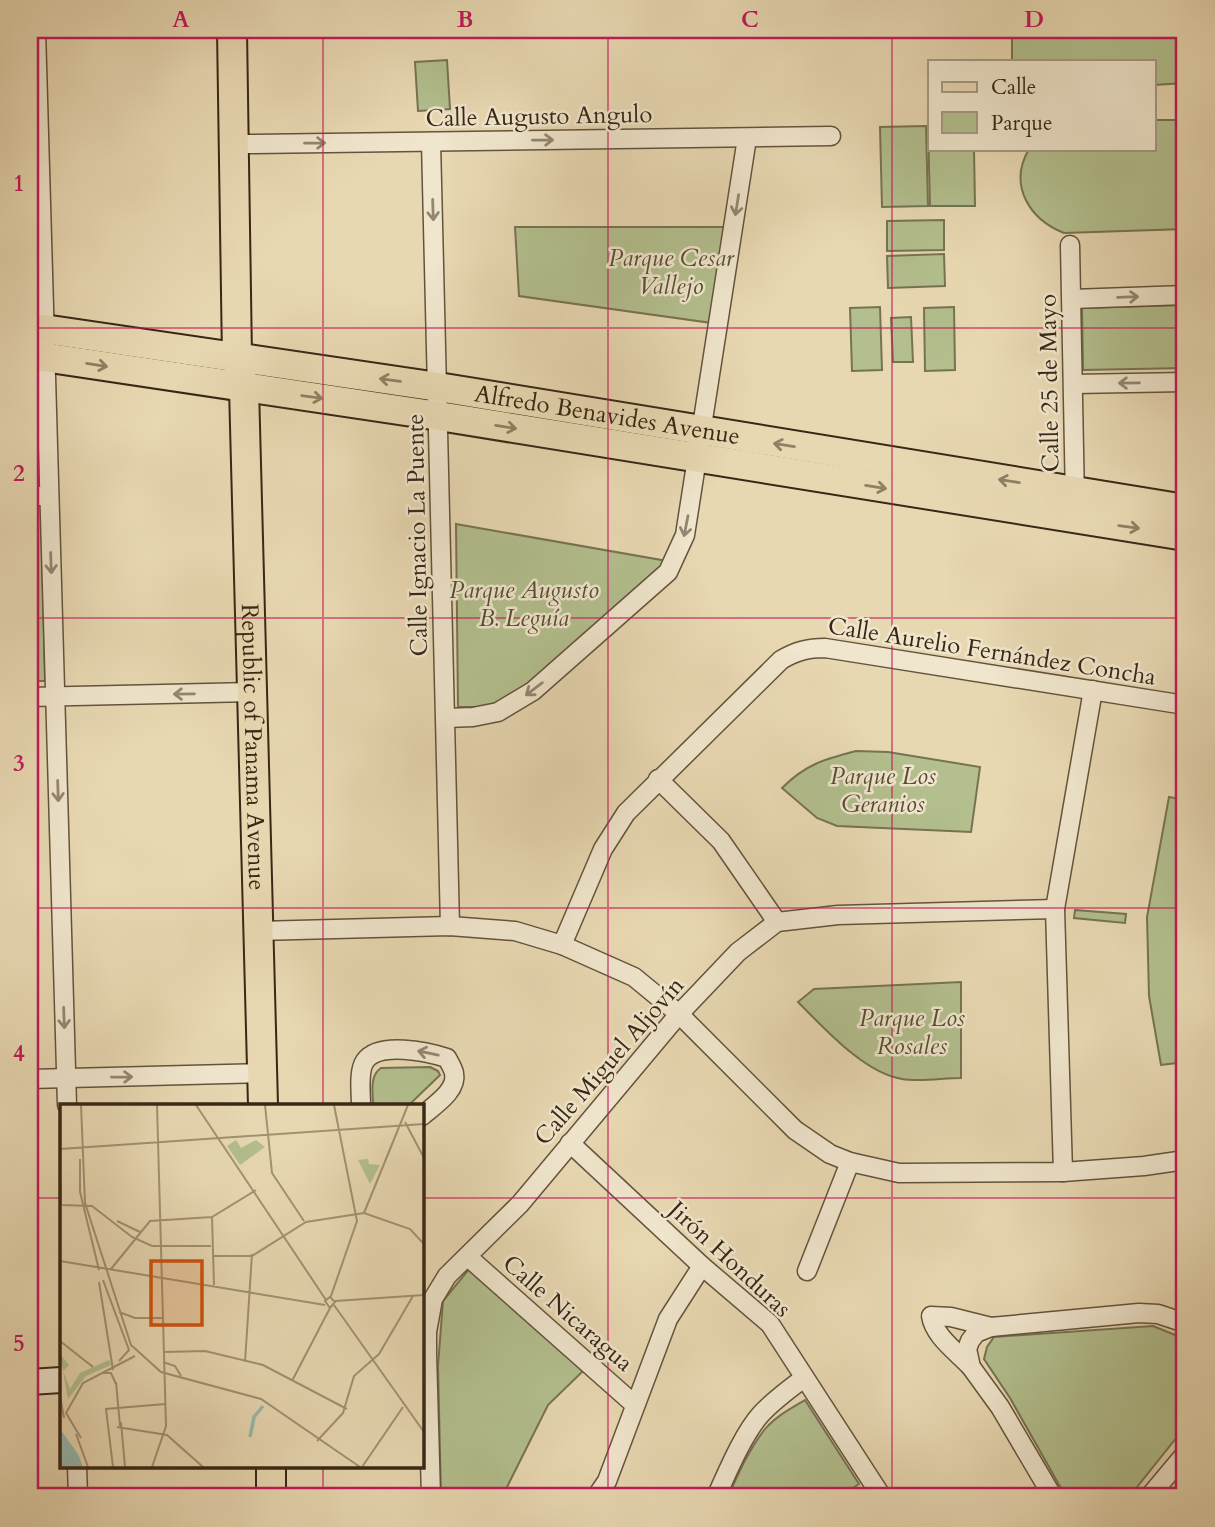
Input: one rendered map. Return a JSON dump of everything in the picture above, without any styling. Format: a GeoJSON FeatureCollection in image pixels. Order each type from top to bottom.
{"type":"FeatureCollection","features":[{"type":"Feature","properties":{"kind":"main road","name":"Republic of Panama Avenue"},"geometry":{"type":"LineString","coordinates":[[232,30],[244,359]]}},
{"type":"Feature","properties":{"kind":"main road","name":"Republic of Panama Avenue"},"geometry":{"type":"LineString","coordinates":[[245,30],[247,144],[244,388],[263,1104]]}},
{"type":"Feature","properties":{"kind":"main road","name":"Alfredo Benavides Avenue"},"geometry":{"type":"LineString","coordinates":[[37,328],[438,387],[702,431],[1074,505],[1185,536]]}},
{"type":"Feature","properties":{"kind":"main road","name":"Alfredo Benavides Avenue"},"geometry":{"type":"LineString","coordinates":[[38,356],[439,416],[698,459],[1074,505],[1185,509]]}},
{"type":"Feature","properties":{"kind":"main road"},"geometry":{"type":"LineString","coordinates":[[30,1382],[60,1380]]}},
{"type":"Feature","properties":{"kind":"main road"},"geometry":{"type":"LineString","coordinates":[[271,1468],[271,1497]]}},
{"type":"Feature","properties":{"kind":"street"},"geometry":{"type":"LineString","coordinates":[[36,30],[34,121],[37,328],[49,496],[67,1104]]}},
{"type":"Feature","properties":{"kind":"street","name":"Calle Augusto Angulo"},"geometry":{"type":"LineString","coordinates":[[247,144],[831,136]]}},
{"type":"Feature","properties":{"kind":"street"},"geometry":{"type":"LineString","coordinates":[[446,718],[473,717],[498,712],[533,691],[668,572],[685,535],[747,138]]}},
{"type":"Feature","properties":{"kind":"street","name":"Calle Ignacio La Puente"},"geometry":{"type":"LineString","coordinates":[[431,142],[450,926]]}},
{"type":"Feature","properties":{"kind":"street","name":"Calle 25 de Mayo"},"geometry":{"type":"LineString","coordinates":[[1070,245],[1074,505]]}},
{"type":"Feature","properties":{"kind":"street"},"geometry":{"type":"LineString","coordinates":[[1072,299],[1185,295]]}},
{"type":"Feature","properties":{"kind":"street"},"geometry":{"type":"LineString","coordinates":[[1073,384],[1185,382]]}},
{"type":"Feature","properties":{"kind":"street"},"geometry":{"type":"LineString","coordinates":[[30,496],[49,496]]}},
{"type":"Feature","properties":{"kind":"street","name":"Calle Aurelio Fernández Concha"},"geometry":{"type":"LineString","coordinates":[[562,945],[603,849],[626,813],[781,660],[793,652],[825,648],[1185,705]]}},
{"type":"Feature","properties":{"kind":"street"},"geometry":{"type":"LineString","coordinates":[[1063,1172],[1055,909],[1093,690]]}},
{"type":"Feature","properties":{"kind":"street"},"geometry":{"type":"LineString","coordinates":[[30,697],[252,692]]}},
{"type":"Feature","properties":{"kind":"street"},"geometry":{"type":"LineString","coordinates":[[658,779],[721,841],[777,922],[838,915],[1055,909]]}},
{"type":"Feature","properties":{"kind":"street","name":"Calle Miguel Aljovín"},"geometry":{"type":"LineString","coordinates":[[431,1497],[424,1368],[433,1299],[447,1276],[520,1204],[679,1014],[738,952],[777,922]]}},
{"type":"Feature","properties":{"kind":"street"},"geometry":{"type":"LineString","coordinates":[[258,931],[450,926],[515,931],[562,945],[634,977],[679,1014],[795,1130],[830,1154],[850,1162],[899,1173],[1063,1172],[1185,1160]]}},
{"type":"Feature","properties":{"kind":"street"},"geometry":{"type":"LineString","coordinates":[[361,1104],[362,1069],[370,1056],[386,1051],[429,1052],[447,1058],[455,1073],[451,1090],[424,1114]]}},
{"type":"Feature","properties":{"kind":"street"},"geometry":{"type":"LineString","coordinates":[[30,1079],[262,1073]]}},
{"type":"Feature","properties":{"kind":"street","name":"Jirón Honduras"},"geometry":{"type":"LineString","coordinates":[[570,1143],[702,1266],[770,1324],[881,1497]]}},
{"type":"Feature","properties":{"kind":"street"},"geometry":{"type":"LineString","coordinates":[[807,1271],[850,1162]]}},
{"type":"Feature","properties":{"kind":"street","name":"Calle Nicaragua"},"geometry":{"type":"LineString","coordinates":[[468,1257],[635,1405]]}},
{"type":"Feature","properties":{"kind":"street"},"geometry":{"type":"LineString","coordinates":[[596,1497],[607,1480],[668,1319],[702,1266]]}},
{"type":"Feature","properties":{"kind":"street"},"geometry":{"type":"LineString","coordinates":[[1053,1497],[1000,1406],[971,1367],[939,1334],[932,1324],[931,1316],[951,1317],[984,1330],[1139,1313],[1158,1314],[1185,1323]]}},
{"type":"Feature","properties":{"kind":"street"},"geometry":{"type":"LineString","coordinates":[[971,1367],[967,1349],[984,1330]]}},
{"type":"Feature","properties":{"kind":"street"},"geometry":{"type":"LineString","coordinates":[[716,1497],[729,1467],[759,1416],[804,1378]]}},
{"type":"Feature","properties":{"kind":"street"},"geometry":{"type":"LineString","coordinates":[[1149,1497],[1185,1454]]}},
{"type":"Feature","properties":{"kind":"street"},"geometry":{"type":"LineString","coordinates":[[77,1468],[78,1497]]}},
{"type":"Feature","properties":{"kind":"green space"},"geometry":{"type":"Polygon","coordinates":[[[1012,30],[1185,30],[1185,83],[1156,85],[1156,60],[1012,60],[1012,30]]]}},
{"type":"Feature","properties":{"kind":"green space"},"geometry":{"type":"Polygon","coordinates":[[[447,60],[450,109],[418,111],[415,62],[447,60]]]}},
{"type":"Feature","properties":{"kind":"green space"},"geometry":{"type":"Polygon","coordinates":[[[1156,120],[1178,120],[1185,124],[1185,229],[1064,233],[1052,227],[1032,210],[1022,188],[1023,162],[1029,150],[1156,150],[1156,120]]]}},
{"type":"Feature","properties":{"kind":"green space"},"geometry":{"type":"Polygon","coordinates":[[[926,126],[928,206],[882,207],[880,127],[926,126]]]}},
{"type":"Feature","properties":{"kind":"green space"},"geometry":{"type":"Polygon","coordinates":[[[929,150],[974,150],[975,206],[930,206],[929,150]]]}},
{"type":"Feature","properties":{"kind":"green space"},"geometry":{"type":"Polygon","coordinates":[[[944,220],[944,250],[887,251],[887,221],[944,220]]]}},
{"type":"Feature","properties":{"kind":"green space","name":"Parque Cesar Vallejo"},"geometry":{"type":"Polygon","coordinates":[[[515,227],[727,227],[712,323],[519,296],[515,227]]]}},
{"type":"Feature","properties":{"kind":"green space"},"geometry":{"type":"Polygon","coordinates":[[[944,254],[945,286],[888,288],[887,256],[944,254]]]}},
{"type":"Feature","properties":{"kind":"green space"},"geometry":{"type":"Polygon","coordinates":[[[1185,305],[1185,368],[1083,370],[1082,308],[1185,305]]]}},
{"type":"Feature","properties":{"kind":"green space"},"geometry":{"type":"Polygon","coordinates":[[[880,307],[882,370],[852,371],[850,308],[880,307]]]}},
{"type":"Feature","properties":{"kind":"green space"},"geometry":{"type":"Polygon","coordinates":[[[954,307],[955,370],[925,371],[924,308],[954,307]]]}},
{"type":"Feature","properties":{"kind":"green space"},"geometry":{"type":"Polygon","coordinates":[[[911,317],[913,362],[893,362],[891,318],[911,317]]]}},
{"type":"Feature","properties":{"kind":"green space"},"geometry":{"type":"Polygon","coordinates":[[[30,506],[41,506],[45,681],[30,681],[30,506]]]}},
{"type":"Feature","properties":{"kind":"green space","name":"Parque Augusto B. Leguía"},"geometry":{"type":"Polygon","coordinates":[[[456,524],[667,561],[530,687],[494,707],[458,707],[456,524]]]}},
{"type":"Feature","properties":{"kind":"green space","name":"Parque Los Geranios"},"geometry":{"type":"Polygon","coordinates":[[[856,751],[888,752],[980,767],[971,832],[837,826],[817,818],[782,788],[799,773],[816,764],[856,751]]]}},
{"type":"Feature","properties":{"kind":"green space"},"geometry":{"type":"Polygon","coordinates":[[[1169,797],[1185,800],[1185,1062],[1161,1065],[1149,996],[1147,917],[1169,797]]]}},
{"type":"Feature","properties":{"kind":"green space"},"geometry":{"type":"Polygon","coordinates":[[[1075,910],[1126,914],[1125,923],[1074,918],[1075,910]]]}},
{"type":"Feature","properties":{"kind":"green space","name":"Parque Los Rosales"},"geometry":{"type":"Polygon","coordinates":[[[961,982],[961,1078],[909,1080],[888,1075],[859,1059],[798,1002],[814,989],[961,982]]]}},
{"type":"Feature","properties":{"kind":"green space"},"geometry":{"type":"Polygon","coordinates":[[[430,1067],[440,1075],[410,1104],[373,1104],[373,1080],[381,1068],[430,1067]]]}},
{"type":"Feature","properties":{"kind":"green space"},"geometry":{"type":"Polygon","coordinates":[[[470,1268],[583,1371],[548,1405],[502,1497],[441,1497],[438,1366],[443,1301],[470,1268]]]}},
{"type":"Feature","properties":{"kind":"green space"},"geometry":{"type":"Polygon","coordinates":[[[1153,1326],[1185,1339],[1185,1427],[1129,1497],[1066,1497],[1010,1398],[984,1359],[987,1347],[994,1337],[1153,1326]]]}},
{"type":"Feature","properties":{"kind":"green space"},"geometry":{"type":"Polygon","coordinates":[[[805,1400],[859,1484],[839,1497],[728,1497],[749,1453],[765,1429],[805,1400]]]}}]}
